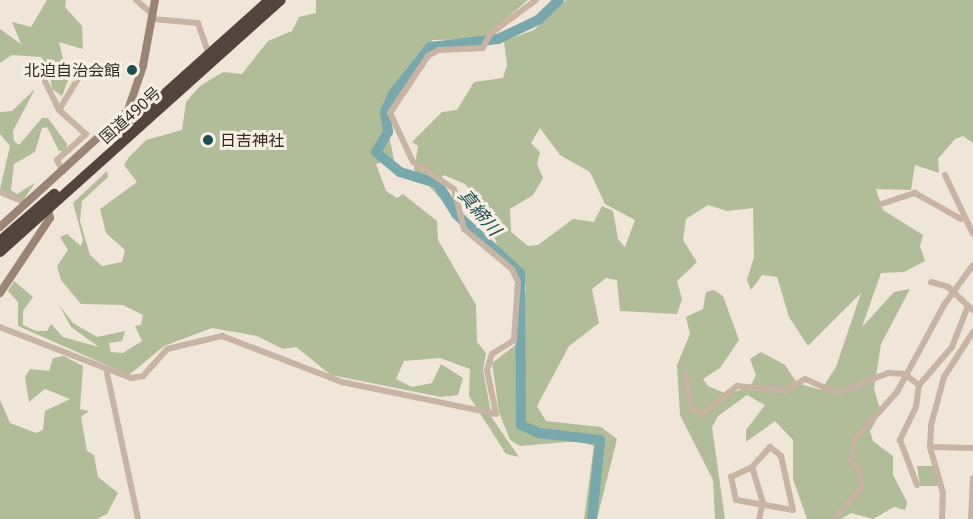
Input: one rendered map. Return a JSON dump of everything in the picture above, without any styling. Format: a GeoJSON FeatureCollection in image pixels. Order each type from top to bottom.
{"type":"FeatureCollection","features":[{"type":"Feature","properties":{"kind":"highway","name":"国道490号"},"geometry":{"type":"LineString","coordinates":[[0,252],[211,57],[269,0]]}},
{"type":"Feature","properties":{"kind":"highway","name":"国道490号"},"geometry":{"type":"LineString","coordinates":[[0,242],[211,57],[281,0]]}},
{"type":"Feature","properties":{"kind":"street"},"geometry":{"type":"LineString","coordinates":[[136,0],[153,17],[198,23],[211,57]]}},
{"type":"Feature","properties":{"kind":"street"},"geometry":{"type":"LineString","coordinates":[[0,227],[63,172],[128,110],[153,17],[155,0]]}},
{"type":"Feature","properties":{"kind":"street"},"geometry":{"type":"LineString","coordinates":[[0,327],[41,340],[107,373],[138,378],[167,349],[222,336],[342,382],[496,414],[488,362],[514,340],[520,288],[513,270],[488,255],[460,215],[460,200],[446,180],[413,162],[390,113],[428,56],[485,41],[536,0]]}},
{"type":"Feature","properties":{"kind":"street"},"geometry":{"type":"LineString","coordinates":[[37,66],[59,110],[86,134],[57,160],[63,172]]}},
{"type":"Feature","properties":{"kind":"street"},"geometry":{"type":"LineString","coordinates":[[59,110],[82,72]]}},
{"type":"Feature","properties":{"kind":"street"},"geometry":{"type":"LineString","coordinates":[[945,175],[961,219],[973,234]]}},
{"type":"Feature","properties":{"kind":"street"},"geometry":{"type":"LineString","coordinates":[[0,192],[28,203]]}},
{"type":"Feature","properties":{"kind":"street"},"geometry":{"type":"LineString","coordinates":[[881,204],[920,194],[961,219]]}},
{"type":"Feature","properties":{"kind":"street"},"geometry":{"type":"LineString","coordinates":[[0,293],[50,218],[48,208]]}},
{"type":"Feature","properties":{"kind":"street"},"geometry":{"type":"LineString","coordinates":[[834,519],[861,489],[853,445],[881,414],[953,291],[973,265]]}},
{"type":"Feature","properties":{"kind":"street"},"geometry":{"type":"LineString","coordinates":[[917,485],[900,440],[916,407],[919,385],[952,347],[971,308],[953,291],[931,282]]}},
{"type":"Feature","properties":{"kind":"street"},"geometry":{"type":"LineString","coordinates":[[942,519],[943,493],[930,447],[944,377],[973,332]]}},
{"type":"Feature","properties":{"kind":"street"},"geometry":{"type":"LineString","coordinates":[[107,373],[138,519]]}},
{"type":"Feature","properties":{"kind":"street"},"geometry":{"type":"LineString","coordinates":[[685,373],[692,408],[702,414],[736,386],[785,391],[805,379],[837,393],[888,373],[904,374],[919,385]]}},
{"type":"Feature","properties":{"kind":"street"},"geometry":{"type":"LineString","coordinates":[[770,447],[781,456],[793,510],[762,506],[736,500],[731,477],[752,467],[770,447]]}},
{"type":"Feature","properties":{"kind":"street"},"geometry":{"type":"LineString","coordinates":[[930,447],[973,448]]}},
{"type":"Feature","properties":{"kind":"street"},"geometry":{"type":"LineString","coordinates":[[752,467],[762,506],[759,519]]}},
{"type":"Feature","properties":{"kind":"street"},"geometry":{"type":"LineString","coordinates":[[971,519],[973,478]]}},
{"type":"Feature","properties":{"kind":"green space"},"geometry":{"type":"Polygon","coordinates":[[[47,0],[66,0],[65,7],[82,26],[83,49],[59,42],[63,59],[73,67],[62,96],[52,89],[49,67],[41,57],[12,55],[0,63],[0,29],[21,44],[12,22],[31,27],[47,0]]]}},
{"type":"Feature","properties":{"kind":"green space"},"geometry":{"type":"Polygon","coordinates":[[[316,0],[528,0],[482,39],[433,40],[421,51],[383,106],[394,160],[376,164],[386,191],[397,198],[403,194],[437,221],[438,240],[476,305],[477,342],[486,353],[483,370],[492,418],[519,457],[506,454],[469,396],[470,369],[440,358],[404,361],[396,379],[412,387],[432,383],[441,364],[463,378],[458,395],[441,397],[331,375],[296,347],[283,349],[257,336],[212,328],[164,346],[129,375],[18,326],[18,302],[8,291],[14,281],[33,297],[23,311],[23,325],[36,331],[47,331],[51,324],[63,337],[99,347],[71,327],[59,305],[73,323],[97,337],[125,331],[122,341],[109,343],[111,352],[123,353],[142,341],[135,326],[141,325],[143,315],[123,305],[81,304],[61,280],[57,266],[68,250],[60,237],[67,234],[81,246],[83,240],[73,203],[107,171],[108,177],[82,201],[80,221],[90,255],[102,266],[122,262],[125,250],[106,233],[100,209],[137,182],[124,165],[129,157],[146,140],[182,130],[186,102],[200,86],[223,72],[242,74],[268,41],[292,31],[299,17],[316,13],[316,0]]]}},
{"type":"Feature","properties":{"kind":"green space"},"geometry":{"type":"Polygon","coordinates":[[[566,0],[973,0],[973,143],[963,136],[955,139],[938,159],[939,173],[915,165],[911,190],[876,189],[883,210],[923,235],[920,246],[925,261],[904,272],[881,273],[862,327],[894,292],[910,289],[881,344],[874,389],[881,412],[870,431],[873,441],[893,456],[893,475],[907,502],[905,510],[894,507],[873,519],[851,513],[841,519],[807,519],[793,479],[793,440],[775,421],[746,442],[746,430],[765,405],[747,395],[718,416],[712,427],[725,519],[715,519],[713,480],[680,415],[677,365],[690,334],[686,317],[703,309],[706,292],[714,290],[723,296],[739,340],[720,368],[703,379],[708,386],[727,394],[750,387],[756,375],[750,359],[761,352],[785,365],[797,383],[821,390],[836,367],[861,293],[808,346],[789,317],[777,277],[762,275],[751,290],[747,280],[754,257],[753,208],[727,211],[708,205],[686,219],[683,240],[697,262],[677,281],[682,299],[677,314],[620,311],[617,280],[606,278],[592,289],[599,323],[569,346],[537,406],[546,421],[601,427],[617,439],[597,519],[584,519],[594,446],[578,441],[520,446],[510,440],[499,412],[492,363],[518,343],[526,288],[521,269],[505,254],[488,251],[464,225],[463,214],[497,245],[486,207],[465,184],[444,175],[439,179],[455,200],[453,212],[414,170],[418,146],[412,142],[442,112],[457,110],[474,82],[503,78],[507,65],[504,41],[534,30],[566,0]],[[540,128],[531,143],[540,152],[537,164],[543,178],[533,195],[510,209],[511,232],[528,246],[538,245],[573,219],[594,222],[602,206],[613,211],[618,239],[625,247],[635,220],[605,204],[590,172],[560,155],[540,128]]]}},
{"type":"Feature","properties":{"kind":"green space"},"geometry":{"type":"Polygon","coordinates":[[[35,89],[13,131],[14,141],[19,145],[42,118],[48,118],[67,144],[66,151],[59,151],[47,127],[42,128],[35,152],[14,164],[11,190],[17,194],[35,183],[24,199],[0,189],[10,146],[0,134],[0,112],[12,111],[35,89]]]}},
{"type":"Feature","properties":{"kind":"green space"},"geometry":{"type":"Polygon","coordinates":[[[64,356],[83,366],[80,409],[89,411],[81,417],[87,451],[94,455],[98,477],[118,493],[107,514],[97,519],[0,519],[0,400],[10,423],[36,433],[43,430],[45,411],[70,399],[45,389],[29,402],[25,377],[30,369],[49,371],[53,358],[64,356]]]}},
{"type":"Feature","properties":{"kind":"green space"},"geometry":{"type":"Polygon","coordinates":[[[917,466],[933,466],[939,486],[920,486],[917,466]]]}},
{"type":"Feature","properties":{"kind":"waterway","name":"真締川"},"geometry":{"type":"LineString","coordinates":[[559,0],[538,20],[498,39],[430,47],[393,94],[385,112],[388,132],[376,152],[400,172],[437,183],[456,214],[520,273],[521,425],[539,433],[600,440],[592,519]]}},
{"type":"Feature","properties":{"kind":"place","name":"北迫自治会館"},"geometry":{"type":"Point","coordinates":[132,70]}},
{"type":"Feature","properties":{"kind":"place","name":"日吉神社"},"geometry":{"type":"Point","coordinates":[208,140]}}]}
